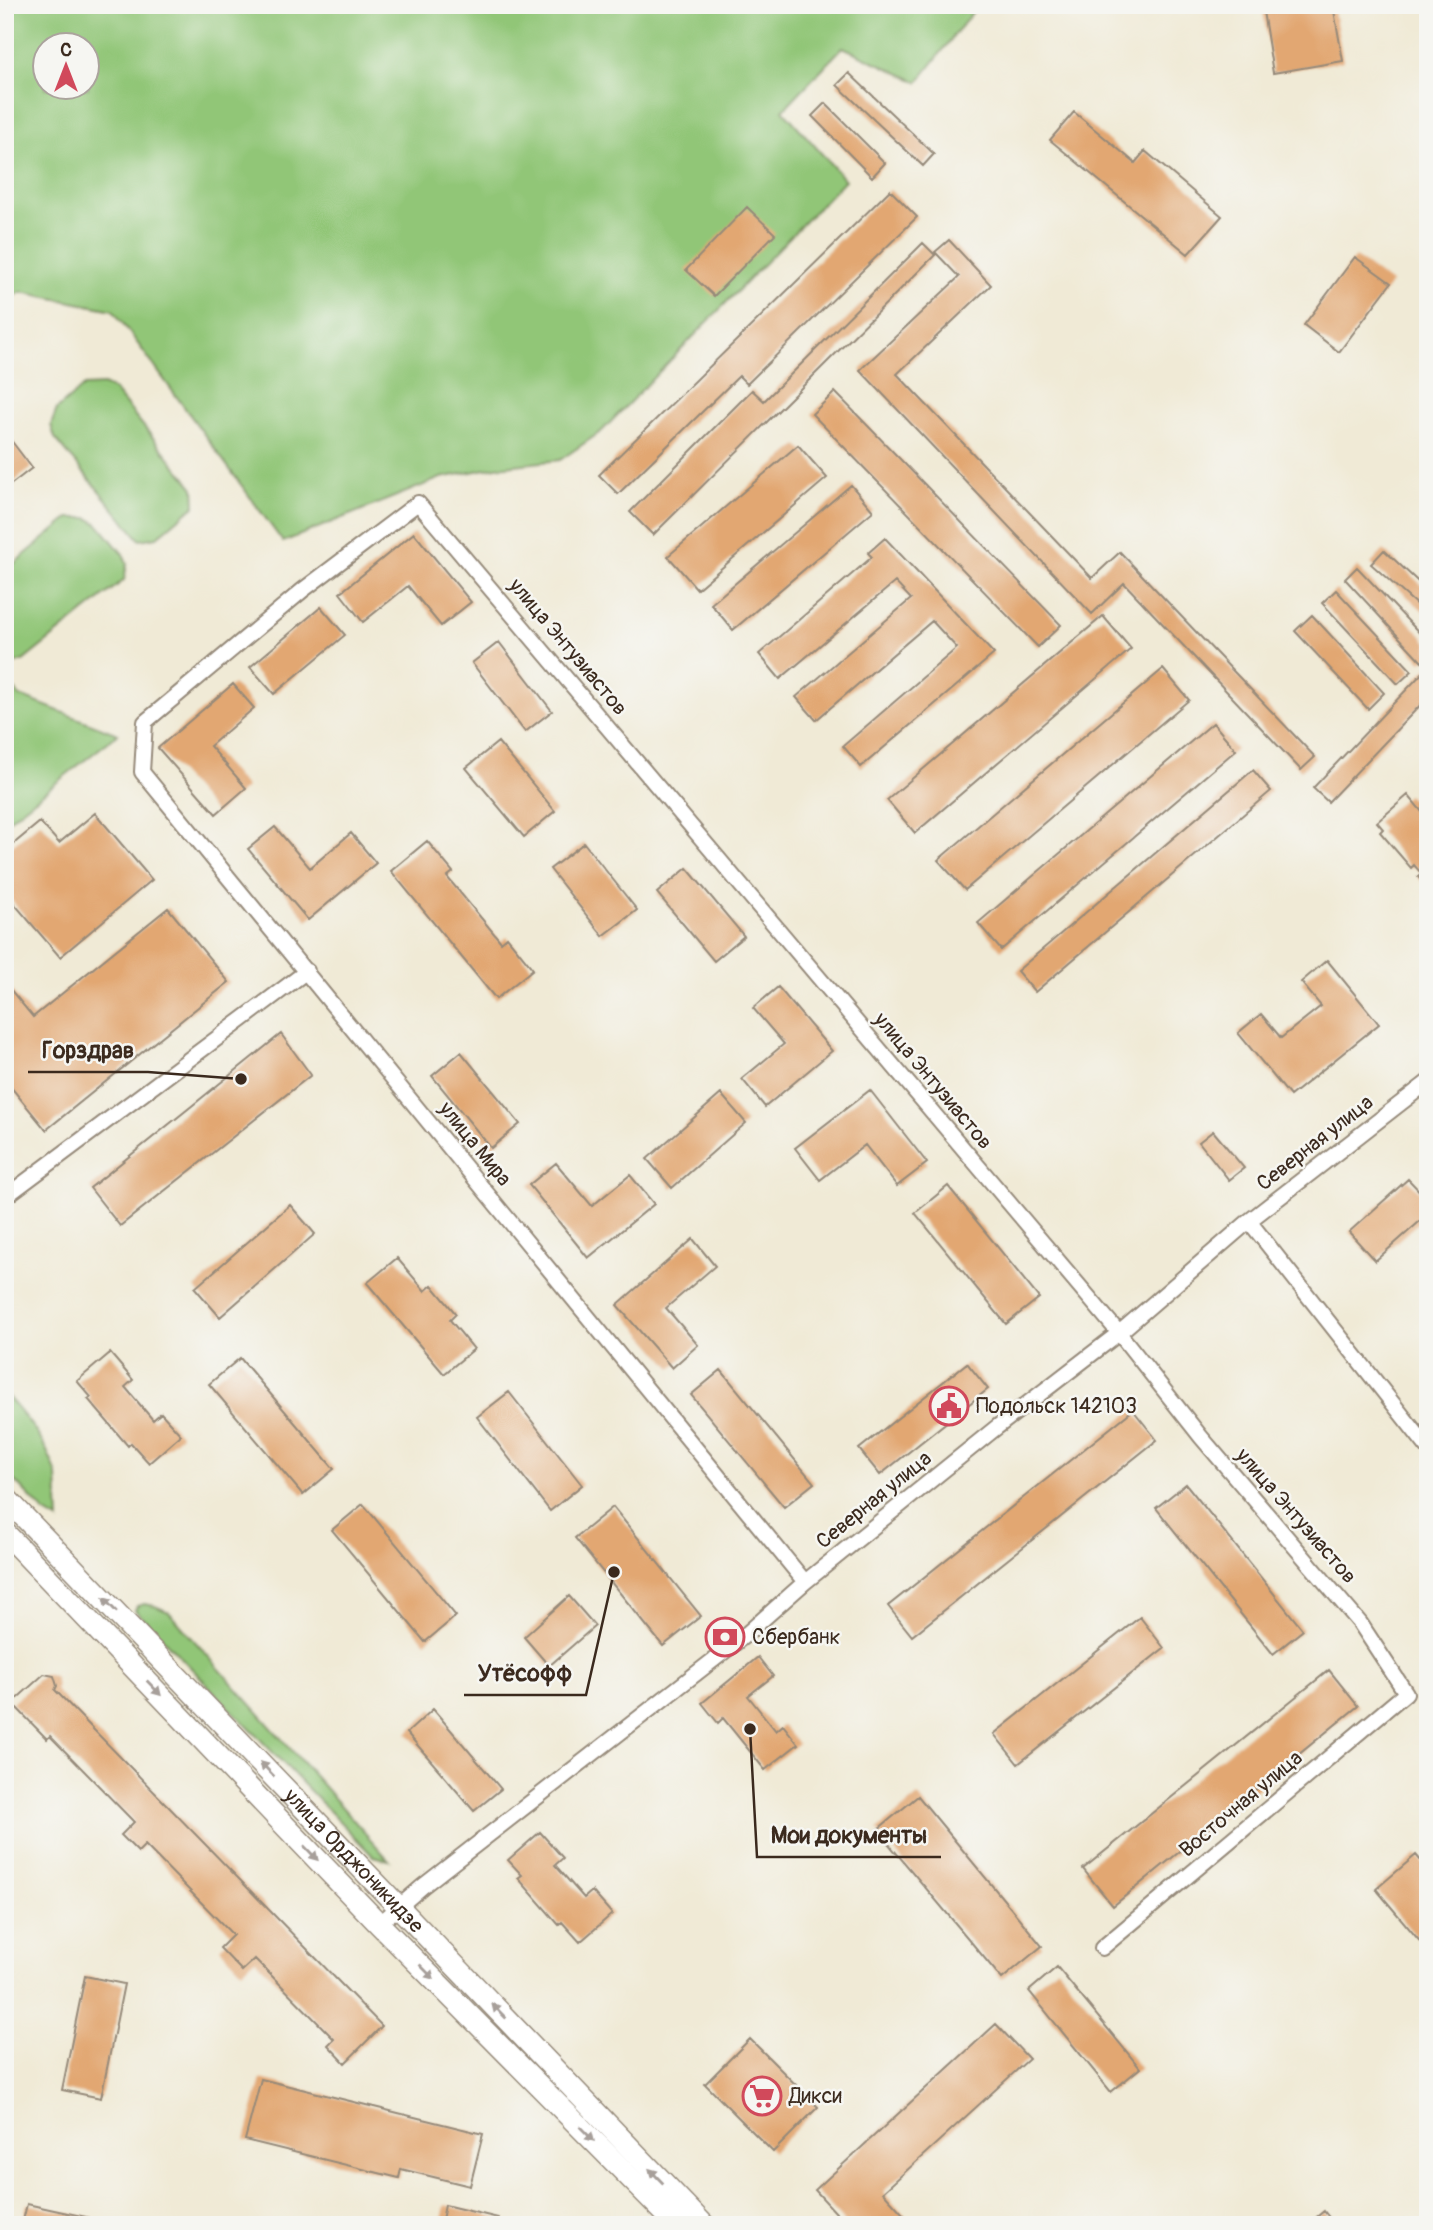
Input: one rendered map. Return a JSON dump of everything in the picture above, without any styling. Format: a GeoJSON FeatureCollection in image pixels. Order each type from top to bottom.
{"type":"FeatureCollection","features":[{"type":"Feature","properties":{"kind":"main road","name":"улица Орджоникидзе"},"geometry":{"type":"LineString","coordinates":[[5,1497],[704,2225]]}},
{"type":"Feature","properties":{"kind":"main road","name":"улица Орджоникидзе"},"geometry":{"type":"LineString","coordinates":[[5,1533],[379,1924],[677,2225]]}},
{"type":"Feature","properties":{"kind":"street","name":"улица Мира"},"geometry":{"type":"LineString","coordinates":[[418,502],[303,590],[145,722],[142,772],[805,1583]]}},
{"type":"Feature","properties":{"kind":"street","name":"улица Энтузиастов"},"geometry":{"type":"LineString","coordinates":[[418,502],[1360,1623],[1406,1693]]}},
{"type":"Feature","properties":{"kind":"street"},"geometry":{"type":"LineString","coordinates":[[5,1197],[307,971]]}},
{"type":"Feature","properties":{"kind":"street","name":"Северная улица"},"geometry":{"type":"LineString","coordinates":[[379,1924],[444,1870],[743,1637],[805,1583],[997,1427],[1119,1334],[1249,1221],[1428,1082]]}},
{"type":"Feature","properties":{"kind":"street"},"geometry":{"type":"LineString","coordinates":[[1249,1221],[1428,1448]]}},
{"type":"Feature","properties":{"kind":"street","name":"Восточная улица"},"geometry":{"type":"LineString","coordinates":[[1102,1948],[1406,1693]]}},
{"type":"Feature","properties":{"kind":"green space"},"geometry":{"type":"Polygon","coordinates":[[[5,5],[978,5],[918,82],[843,47],[783,110],[845,180],[602,431],[560,460],[496,467],[441,478],[283,542],[113,310],[21,292],[5,300],[5,5]]]}},
{"type":"Feature","properties":{"kind":"green space"},"geometry":{"type":"Polygon","coordinates":[[[103,385],[114,390],[194,488],[195,505],[157,537],[140,540],[55,438],[51,425],[57,409],[84,386],[103,385]]]}},
{"type":"Feature","properties":{"kind":"green space"},"geometry":{"type":"Polygon","coordinates":[[[69,518],[88,518],[98,524],[123,554],[127,564],[124,580],[23,661],[5,666],[5,571],[69,518]]]}},
{"type":"Feature","properties":{"kind":"green space"},"geometry":{"type":"Polygon","coordinates":[[[5,679],[20,696],[118,734],[5,823],[5,679]]]}},
{"type":"Feature","properties":{"kind":"green space"},"geometry":{"type":"Polygon","coordinates":[[[5,1394],[36,1432],[52,1463],[57,1475],[59,1521],[44,1512],[5,1471],[5,1394]]]}},
{"type":"Feature","properties":{"kind":"green space"},"geometry":{"type":"Polygon","coordinates":[[[144,1604],[169,1612],[389,1860],[373,1856],[135,1610],[137,1606],[144,1604]]]}},
{"type":"Feature","properties":{"kind":"building"},"geometry":{"type":"Polygon","coordinates":[[[1262,5],[1333,5],[1343,61],[1273,73],[1262,5]]]}},
{"type":"Feature","properties":{"kind":"building"},"geometry":{"type":"Polygon","coordinates":[[[849,73],[934,154],[923,166],[837,85],[849,73]]]}},
{"type":"Feature","properties":{"kind":"building"},"geometry":{"type":"Polygon","coordinates":[[[825,103],[885,163],[872,177],[812,116],[825,103]]]}},
{"type":"Feature","properties":{"kind":"building"},"geometry":{"type":"Polygon","coordinates":[[[1074,112],[1135,163],[1145,151],[1222,216],[1188,254],[1050,140],[1074,112]]]}},
{"type":"Feature","properties":{"kind":"building"},"geometry":{"type":"Polygon","coordinates":[[[890,190],[917,217],[747,384],[739,376],[618,494],[599,475],[890,190]]]}},
{"type":"Feature","properties":{"kind":"building"},"geometry":{"type":"Polygon","coordinates":[[[747,207],[775,234],[714,296],[686,270],[747,207]]]}},
{"type":"Feature","properties":{"kind":"building"},"geometry":{"type":"Polygon","coordinates":[[[949,240],[991,285],[897,374],[1092,578],[1120,552],[1315,757],[1301,770],[1124,583],[1092,614],[860,370],[959,277],[935,252],[949,240]]]}},
{"type":"Feature","properties":{"kind":"building"},"geometry":{"type":"Polygon","coordinates":[[[923,243],[935,255],[653,535],[630,512],[752,390],[764,401],[923,243]]]}},
{"type":"Feature","properties":{"kind":"building"},"geometry":{"type":"Polygon","coordinates":[[[1355,257],[1391,283],[1339,352],[1304,325],[1355,257]]]}},
{"type":"Feature","properties":{"kind":"building"},"geometry":{"type":"Polygon","coordinates":[[[835,392],[1061,625],[1038,647],[812,414],[835,392]]]}},
{"type":"Feature","properties":{"kind":"building"},"geometry":{"type":"Polygon","coordinates":[[[10,439],[32,468],[5,489],[5,442],[10,439]]]}},
{"type":"Feature","properties":{"kind":"building"},"geometry":{"type":"Polygon","coordinates":[[[798,445],[827,478],[697,589],[668,556],[798,445]]]}},
{"type":"Feature","properties":{"kind":"building"},"geometry":{"type":"Polygon","coordinates":[[[851,485],[873,511],[733,630],[711,604],[851,485]]]}},
{"type":"Feature","properties":{"kind":"building"},"geometry":{"type":"Polygon","coordinates":[[[414,533],[471,602],[441,626],[408,586],[363,622],[340,593],[414,533]]]}},
{"type":"Feature","properties":{"kind":"building"},"geometry":{"type":"Polygon","coordinates":[[[885,538],[994,654],[861,767],[843,746],[957,648],[932,621],[816,720],[796,697],[911,599],[895,582],[780,679],[759,654],[872,557],[868,553],[885,538]]]}},
{"type":"Feature","properties":{"kind":"building"},"geometry":{"type":"Polygon","coordinates":[[[1384,550],[1428,591],[1428,615],[1371,564],[1384,550]]]}},
{"type":"Feature","properties":{"kind":"building"},"geometry":{"type":"Polygon","coordinates":[[[1357,567],[1428,642],[1428,657],[1422,662],[1345,579],[1357,567]]]}},
{"type":"Feature","properties":{"kind":"building"},"geometry":{"type":"Polygon","coordinates":[[[1336,590],[1412,671],[1398,684],[1322,603],[1336,590]]]}},
{"type":"Feature","properties":{"kind":"building"},"geometry":{"type":"Polygon","coordinates":[[[321,607],[345,635],[274,694],[250,667],[321,607]]]}},
{"type":"Feature","properties":{"kind":"building"},"geometry":{"type":"Polygon","coordinates":[[[1312,615],[1384,693],[1368,709],[1295,631],[1312,615]]]}},
{"type":"Feature","properties":{"kind":"building"},"geometry":{"type":"Polygon","coordinates":[[[1103,616],[1131,649],[915,833],[887,800],[1103,616]]]}},
{"type":"Feature","properties":{"kind":"building"},"geometry":{"type":"Polygon","coordinates":[[[499,642],[552,711],[525,732],[472,663],[499,642]]]}},
{"type":"Feature","properties":{"kind":"building"},"geometry":{"type":"Polygon","coordinates":[[[1428,667],[1428,697],[1328,802],[1313,788],[1428,667]]]}},
{"type":"Feature","properties":{"kind":"building"},"geometry":{"type":"Polygon","coordinates":[[[1163,669],[1189,700],[965,890],[938,860],[1163,669]]]}},
{"type":"Feature","properties":{"kind":"building"},"geometry":{"type":"Polygon","coordinates":[[[233,684],[254,708],[210,746],[246,788],[216,814],[158,748],[233,684]]]}},
{"type":"Feature","properties":{"kind":"building"},"geometry":{"type":"Polygon","coordinates":[[[1213,723],[1236,750],[1001,950],[978,923],[1213,723]]]}},
{"type":"Feature","properties":{"kind":"building"},"geometry":{"type":"Polygon","coordinates":[[[498,742],[555,811],[524,837],[466,768],[498,742]]]}},
{"type":"Feature","properties":{"kind":"building"},"geometry":{"type":"Polygon","coordinates":[[[1253,770],[1271,791],[1035,992],[1017,971],[1253,770]]]}},
{"type":"Feature","properties":{"kind":"building"},"geometry":{"type":"Polygon","coordinates":[[[1408,795],[1428,819],[1428,888],[1418,877],[1422,874],[1414,865],[1411,868],[1380,832],[1383,829],[1377,822],[1408,795]]]}},
{"type":"Feature","properties":{"kind":"building"},"geometry":{"type":"Polygon","coordinates":[[[95,813],[152,880],[60,957],[5,893],[5,851],[40,822],[59,843],[95,813]]]}},
{"type":"Feature","properties":{"kind":"building"},"geometry":{"type":"Polygon","coordinates":[[[275,827],[310,868],[351,833],[376,863],[308,920],[248,849],[275,827]]]}},
{"type":"Feature","properties":{"kind":"building"},"geometry":{"type":"Polygon","coordinates":[[[427,841],[453,872],[447,877],[501,942],[507,937],[533,969],[496,999],[391,871],[427,841]]]}},
{"type":"Feature","properties":{"kind":"building"},"geometry":{"type":"Polygon","coordinates":[[[584,843],[637,910],[603,936],[550,869],[584,843]]]}},
{"type":"Feature","properties":{"kind":"building"},"geometry":{"type":"Polygon","coordinates":[[[687,868],[744,936],[714,961],[657,893],[687,868]]]}},
{"type":"Feature","properties":{"kind":"building"},"geometry":{"type":"Polygon","coordinates":[[[168,908],[229,982],[46,1130],[5,1080],[5,983],[33,1017],[168,908]]]}},
{"type":"Feature","properties":{"kind":"building"},"geometry":{"type":"Polygon","coordinates":[[[1327,960],[1379,1024],[1290,1096],[1238,1033],[1261,1014],[1281,1038],[1321,1006],[1301,982],[1327,960]]]}},
{"type":"Feature","properties":{"kind":"building"},"geometry":{"type":"Polygon","coordinates":[[[778,987],[832,1051],[765,1107],[742,1079],[784,1044],[753,1008],[778,987]]]}},
{"type":"Feature","properties":{"kind":"building"},"geometry":{"type":"Polygon","coordinates":[[[281,1034],[311,1075],[120,1226],[90,1188],[281,1034]]]}},
{"type":"Feature","properties":{"kind":"building"},"geometry":{"type":"Polygon","coordinates":[[[461,1052],[520,1124],[491,1148],[432,1076],[461,1052]]]}},
{"type":"Feature","properties":{"kind":"building"},"geometry":{"type":"Polygon","coordinates":[[[870,1090],[927,1163],[897,1186],[865,1145],[820,1180],[795,1148],[870,1090]]]}},
{"type":"Feature","properties":{"kind":"building"},"geometry":{"type":"Polygon","coordinates":[[[721,1094],[746,1123],[672,1188],[647,1159],[721,1094]]]}},
{"type":"Feature","properties":{"kind":"building"},"geometry":{"type":"Polygon","coordinates":[[[1213,1131],[1244,1168],[1229,1180],[1199,1142],[1213,1131]]]}},
{"type":"Feature","properties":{"kind":"building"},"geometry":{"type":"Polygon","coordinates":[[[556,1163],[592,1206],[630,1175],[654,1204],[588,1258],[529,1185],[556,1163]]]}},
{"type":"Feature","properties":{"kind":"building"},"geometry":{"type":"Polygon","coordinates":[[[1408,1179],[1428,1200],[1428,1214],[1375,1261],[1349,1232],[1408,1179]]]}},
{"type":"Feature","properties":{"kind":"building"},"geometry":{"type":"Polygon","coordinates":[[[948,1186],[1039,1298],[1006,1324],[915,1213],[948,1186]]]}},
{"type":"Feature","properties":{"kind":"building"},"geometry":{"type":"Polygon","coordinates":[[[290,1205],[315,1234],[220,1317],[195,1288],[290,1205]]]}},
{"type":"Feature","properties":{"kind":"building"},"geometry":{"type":"Polygon","coordinates":[[[693,1239],[715,1266],[666,1308],[698,1345],[672,1368],[617,1305],[693,1239]]]}},
{"type":"Feature","properties":{"kind":"building"},"geometry":{"type":"Polygon","coordinates":[[[397,1258],[425,1291],[432,1285],[456,1314],[450,1320],[474,1349],[444,1374],[367,1283],[397,1258]]]}},
{"type":"Feature","properties":{"kind":"building"},"geometry":{"type":"Polygon","coordinates":[[[110,1353],[133,1380],[125,1387],[153,1420],[161,1413],[181,1435],[149,1463],[131,1443],[128,1446],[88,1399],[91,1397],[77,1381],[110,1353]]]}},
{"type":"Feature","properties":{"kind":"building"},"geometry":{"type":"Polygon","coordinates":[[[240,1358],[334,1469],[303,1495],[209,1384],[240,1358]]]}},
{"type":"Feature","properties":{"kind":"building"},"geometry":{"type":"Polygon","coordinates":[[[967,1363],[988,1389],[880,1475],[859,1449],[967,1363]]]}},
{"type":"Feature","properties":{"kind":"building"},"geometry":{"type":"Polygon","coordinates":[[[721,1370],[814,1483],[784,1507],[691,1395],[721,1370]]]}},
{"type":"Feature","properties":{"kind":"building"},"geometry":{"type":"Polygon","coordinates":[[[509,1392],[582,1485],[550,1511],[477,1417],[509,1392]]]}},
{"type":"Feature","properties":{"kind":"building"},"geometry":{"type":"Polygon","coordinates":[[[1133,1410],[1157,1440],[912,1636],[888,1606],[1133,1410]]]}},
{"type":"Feature","properties":{"kind":"building"},"geometry":{"type":"Polygon","coordinates":[[[1186,1484],[1303,1630],[1273,1654],[1156,1508],[1186,1484]]]}},
{"type":"Feature","properties":{"kind":"building"},"geometry":{"type":"Polygon","coordinates":[[[363,1504],[456,1616],[425,1642],[332,1530],[363,1504]]]}},
{"type":"Feature","properties":{"kind":"building"},"geometry":{"type":"Polygon","coordinates":[[[613,1507],[701,1616],[663,1646],[575,1538],[613,1507]]]}},
{"type":"Feature","properties":{"kind":"building"},"geometry":{"type":"Polygon","coordinates":[[[569,1596],[595,1626],[549,1666],[524,1637],[569,1596]]]}},
{"type":"Feature","properties":{"kind":"building"},"geometry":{"type":"Polygon","coordinates":[[[1140,1617],[1164,1648],[1018,1764],[994,1734],[1140,1617]]]}},
{"type":"Feature","properties":{"kind":"building"},"geometry":{"type":"Polygon","coordinates":[[[758,1657],[773,1676],[748,1696],[776,1731],[783,1725],[798,1744],[765,1770],[723,1718],[718,1723],[702,1703],[758,1657]]]}},
{"type":"Feature","properties":{"kind":"building"},"geometry":{"type":"Polygon","coordinates":[[[1329,1670],[1358,1706],[1113,1906],[1083,1869],[1329,1670]]]}},
{"type":"Feature","properties":{"kind":"building"},"geometry":{"type":"Polygon","coordinates":[[[44,1674],[54,1676],[57,1686],[55,1690],[382,2026],[345,2063],[328,2045],[334,2039],[255,1959],[242,1971],[220,1948],[233,1935],[145,1845],[138,1852],[121,1835],[134,1822],[50,1736],[47,1739],[12,1703],[44,1674]]]}},
{"type":"Feature","properties":{"kind":"building"},"geometry":{"type":"Polygon","coordinates":[[[433,1709],[501,1789],[474,1811],[407,1733],[433,1709]]]}},
{"type":"Feature","properties":{"kind":"building"},"geometry":{"type":"Polygon","coordinates":[[[918,1796],[1042,1946],[1002,1979],[877,1830],[918,1796]]]}},
{"type":"Feature","properties":{"kind":"building"},"geometry":{"type":"Polygon","coordinates":[[[540,1832],[563,1858],[555,1865],[584,1898],[592,1891],[612,1914],[580,1942],[562,1922],[559,1925],[518,1878],[522,1875],[508,1860],[540,1832]]]}},
{"type":"Feature","properties":{"kind":"building"},"geometry":{"type":"Polygon","coordinates":[[[1416,1855],[1428,1869],[1428,1951],[1376,1889],[1416,1855]]]}},
{"type":"Feature","properties":{"kind":"building"},"geometry":{"type":"Polygon","coordinates":[[[1057,1967],[1140,2068],[1111,2092],[1029,1991],[1057,1967]]]}},
{"type":"Feature","properties":{"kind":"building"},"geometry":{"type":"Polygon","coordinates":[[[85,1976],[124,1984],[101,2098],[62,2090],[85,1976]]]}},
{"type":"Feature","properties":{"kind":"building"},"geometry":{"type":"Polygon","coordinates":[[[996,2024],[1029,2059],[883,2192],[913,2225],[847,2225],[815,2190],[996,2024]]]}},
{"type":"Feature","properties":{"kind":"building"},"geometry":{"type":"Polygon","coordinates":[[[750,2039],[818,2107],[773,2152],[705,2084],[750,2039]]]}},
{"type":"Feature","properties":{"kind":"building"},"geometry":{"type":"Polygon","coordinates":[[[261,2079],[483,2134],[470,2186],[401,2169],[399,2178],[245,2140],[261,2079]]]}},
{"type":"Feature","properties":{"kind":"building"},"geometry":{"type":"Polygon","coordinates":[[[27,2204],[118,2224],[22,2225],[27,2204]]]}},
{"type":"Feature","properties":{"kind":"building"},"geometry":{"type":"Polygon","coordinates":[[[445,2205],[498,2218],[497,2225],[441,2225],[445,2205]]]}},
{"type":"Feature","properties":{"kind":"building"},"geometry":{"type":"Polygon","coordinates":[[[1324,2211],[1335,2225],[1307,2225],[1324,2211]]]}},
{"type":"Feature","properties":{"kind":"place","name":"Горздрав"},"geometry":{"type":"Point","coordinates":[241,1079]}},
{"type":"Feature","properties":{"kind":"place","name":"Подольск 142103"},"geometry":{"type":"Point","coordinates":[949,1406]}},
{"type":"Feature","properties":{"kind":"place","name":"Утёсофф"},"geometry":{"type":"Point","coordinates":[614,1572]}},
{"type":"Feature","properties":{"kind":"place","name":"Сбербанк"},"geometry":{"type":"Point","coordinates":[725,1637]}},
{"type":"Feature","properties":{"kind":"place","name":"Мои документы"},"geometry":{"type":"Point","coordinates":[750,1729]}},
{"type":"Feature","properties":{"kind":"place","name":"Дикси"},"geometry":{"type":"Point","coordinates":[762,2096]}}]}
